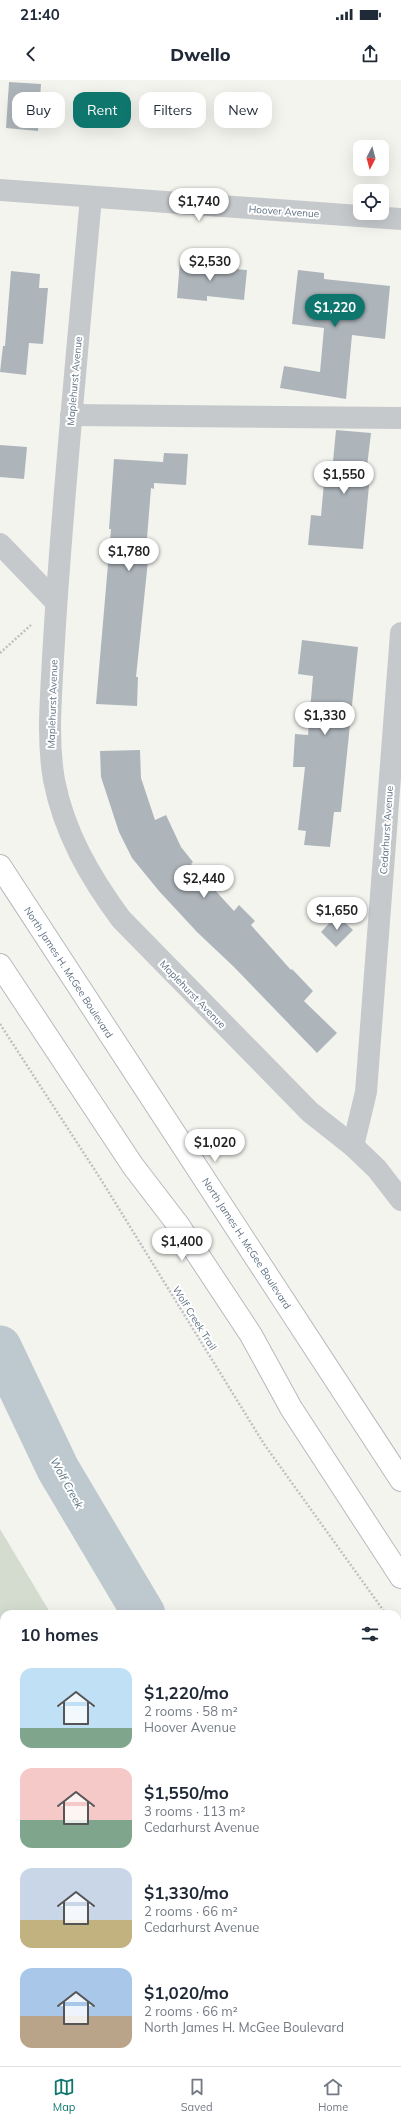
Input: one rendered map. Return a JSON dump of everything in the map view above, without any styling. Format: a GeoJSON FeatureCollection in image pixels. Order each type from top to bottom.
{"type":"FeatureCollection","features":[{"type":"Feature","properties":{"kind":"main road","name":"North James H. McGee Boulevard"},"geometry":{"type":"LineString","coordinates":[[0,866],[401,1480]]}},
{"type":"Feature","properties":{"kind":"main road"},"geometry":{"type":"LineString","coordinates":[[0,964],[133,1166],[179,1226],[251,1335],[291,1408],[401,1577]]}},
{"type":"Feature","properties":{"kind":"street","name":"Hoover Avenue"},"geometry":{"type":"LineString","coordinates":[[0,190],[401,219]]}},
{"type":"Feature","properties":{"kind":"street","name":"Maplehurst Avenue"},"geometry":{"type":"LineString","coordinates":[[91,197],[56,602],[49,733],[50,756],[62,813],[78,854],[96,885],[121,919],[310,1112],[353,1146],[377,1169],[401,1200]]}},
{"type":"Feature","properties":{"kind":"street"},"geometry":{"type":"LineString","coordinates":[[71,415],[401,418]]}},
{"type":"Feature","properties":{"kind":"street"},"geometry":{"type":"LineString","coordinates":[[0,544],[56,602]]}},
{"type":"Feature","properties":{"kind":"street","name":"Cedarhurst Avenue"},"geometry":{"type":"LineString","coordinates":[[353,1146],[366,1092],[401,633]]}},
{"type":"Feature","properties":{"kind":"street"},"geometry":{"type":"LineString","coordinates":[[377,1169],[401,1170]]}},
{"type":"Feature","properties":{"kind":"path"},"geometry":{"type":"LineString","coordinates":[[0,653],[56,602]]}},
{"type":"Feature","properties":{"kind":"path","name":"Wolf Creek Trail"},"geometry":{"type":"LineString","coordinates":[[0,1024],[100,1178],[264,1444],[383,1610]]}},
{"type":"Feature","properties":{"kind":"shaded area"},"geometry":{"type":"Polygon","coordinates":[[[0,1529],[49,1610],[0,1610],[0,1529]]]}},
{"type":"Feature","properties":{"kind":"building"},"geometry":{"type":"Polygon","coordinates":[[[9,82],[41,84],[40,92],[12,92],[12,128],[38,128],[38,131],[6,128],[9,82]]]}},
{"type":"Feature","properties":{"kind":"building"},"geometry":{"type":"Polygon","coordinates":[[[180,260],[210,262],[209,267],[247,270],[244,300],[207,296],[207,301],[177,298],[180,260]]]}},
{"type":"Feature","properties":{"kind":"building"},"geometry":{"type":"Polygon","coordinates":[[[298,270],[324,273],[324,279],[390,286],[385,339],[352,335],[346,399],[280,388],[284,366],[320,372],[324,328],[292,324],[298,270]]]}},
{"type":"Feature","properties":{"kind":"building"},"geometry":{"type":"Polygon","coordinates":[[[11,271],[40,274],[39,288],[48,288],[43,344],[29,343],[26,375],[0,372],[3,346],[5,346],[11,271]]]}},
{"type":"Feature","properties":{"kind":"building"},"geometry":{"type":"Polygon","coordinates":[[[336,430],[371,433],[366,475],[370,475],[363,549],[308,545],[311,515],[321,516],[325,471],[332,472],[336,430]]]}},
{"type":"Feature","properties":{"kind":"building"},"geometry":{"type":"Polygon","coordinates":[[[0,445],[27,447],[24,479],[0,477],[0,445]]]}},
{"type":"Feature","properties":{"kind":"building"},"geometry":{"type":"Polygon","coordinates":[[[164,453],[188,454],[186,485],[154,483],[154,489],[151,488],[146,551],[149,551],[136,677],[138,677],[137,706],[96,704],[111,529],[109,529],[114,459],[163,462],[164,453]]]}},
{"type":"Feature","properties":{"kind":"building"},"geometry":{"type":"Polygon","coordinates":[[[302,640],[358,647],[341,812],[334,812],[330,847],[304,845],[306,831],[298,830],[305,767],[293,767],[295,734],[308,735],[313,676],[298,674],[302,640]]]}},
{"type":"Feature","properties":{"kind":"building"},"geometry":{"type":"Polygon","coordinates":[[[140,750],[141,778],[155,820],[166,815],[181,847],[193,862],[191,864],[234,911],[239,905],[255,921],[251,925],[291,970],[292,969],[313,991],[304,1001],[337,1033],[317,1053],[234,967],[197,932],[159,891],[132,858],[119,832],[101,777],[100,751],[140,750]]]}},
{"type":"Feature","properties":{"kind":"building"},"geometry":{"type":"Polygon","coordinates":[[[337,915],[353,930],[336,947],[321,932],[337,915]]]}},
{"type":"Feature","properties":{"kind":"waterway","name":"Wolf Creek"},"geometry":{"type":"LineString","coordinates":[[0,1347],[58,1469],[142,1610]]}}]}
